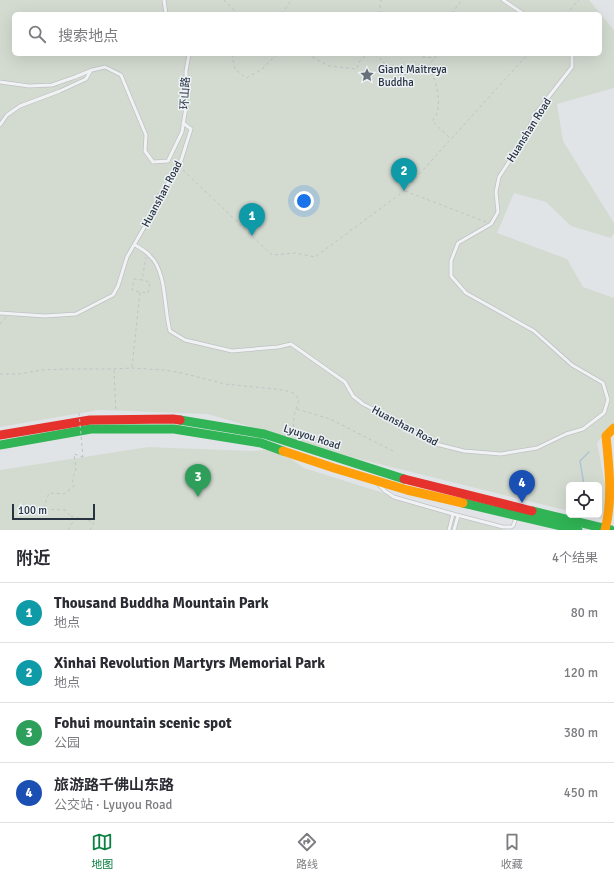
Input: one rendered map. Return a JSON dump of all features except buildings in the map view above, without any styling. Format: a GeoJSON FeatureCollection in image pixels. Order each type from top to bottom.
{"type":"FeatureCollection","features":[{"type":"Feature","properties":{"kind":"main road","name":"Lyuyou Road"},"geometry":{"type":"LineString","coordinates":[[0,435],[90,420],[173,419],[264,434],[409,481],[607,530]]}},
{"type":"Feature","properties":{"kind":"main road"},"geometry":{"type":"LineString","coordinates":[[607,530],[610,517],[611,499],[606,436],[614,428]]}},
{"type":"Feature","properties":{"kind":"main road","name":"Lyuyou Road"},"geometry":{"type":"LineString","coordinates":[[0,445],[91,429],[174,429],[261,443],[375,481],[407,490],[517,517],[578,530]]}},
{"type":"Feature","properties":{"kind":"lane"},"geometry":{"type":"LineString","coordinates":[[164,0],[166,12]]}},
{"type":"Feature","properties":{"kind":"lane"},"geometry":{"type":"LineString","coordinates":[[503,0],[521,12]]}},
{"type":"Feature","properties":{"kind":"lane","name":"环山路"},"geometry":{"type":"LineString","coordinates":[[92,70],[105,67],[121,75],[146,135],[145,152],[153,162],[168,161],[182,132],[186,107],[186,71],[189,56]]}},
{"type":"Feature","properties":{"kind":"lane","name":"Huanshan Road"},"geometry":{"type":"LineString","coordinates":[[135,245],[152,257],[159,269],[166,299],[167,321],[170,331],[185,340],[232,351],[278,347],[291,344],[345,382],[353,396],[363,404],[436,444],[464,451],[501,454],[536,448],[566,434],[583,429],[604,413],[608,400],[603,383],[572,365],[534,331],[466,293],[451,276],[451,261],[458,243],[491,224],[498,212],[496,192],[499,177],[522,142],[536,113],[572,67],[572,56]]}},
{"type":"Feature","properties":{"kind":"lane"},"geometry":{"type":"LineString","coordinates":[[0,82],[29,86],[52,85],[92,70]]}},
{"type":"Feature","properties":{"kind":"lane"},"geometry":{"type":"LineString","coordinates":[[0,125],[7,115],[20,106],[60,91],[86,79],[92,70]]}},
{"type":"Feature","properties":{"kind":"lane","name":"Huanshan Road"},"geometry":{"type":"LineString","coordinates":[[0,313],[45,316],[76,314],[113,295],[118,286],[127,257],[153,212],[158,198],[180,167],[192,129],[183,123]]}},
{"type":"Feature","properties":{"kind":"lane"},"geometry":{"type":"LineString","coordinates":[[375,481],[385,491],[394,497],[458,516],[513,528],[517,517]]}},
{"type":"Feature","properties":{"kind":"lane"},"geometry":{"type":"LineString","coordinates":[[448,530],[453,514]]}},
{"type":"Feature","properties":{"kind":"lane"},"geometry":{"type":"LineString","coordinates":[[454,530],[458,516]]}},
{"type":"Feature","properties":{"kind":"path"},"geometry":{"type":"LineString","coordinates":[[224,0],[236,12]]}},
{"type":"Feature","properties":{"kind":"path"},"geometry":{"type":"LineString","coordinates":[[283,12],[291,0]]}},
{"type":"Feature","properties":{"kind":"path"},"geometry":{"type":"LineString","coordinates":[[379,12],[381,0]]}},
{"type":"Feature","properties":{"kind":"path"},"geometry":{"type":"LineString","coordinates":[[454,12],[462,0]]}},
{"type":"Feature","properties":{"kind":"path"},"geometry":{"type":"LineString","coordinates":[[568,12],[579,0]]}},
{"type":"Feature","properties":{"kind":"path"},"geometry":{"type":"LineString","coordinates":[[233,56],[236,69],[246,78],[261,70],[274,56]]}},
{"type":"Feature","properties":{"kind":"path"},"geometry":{"type":"LineString","coordinates":[[311,56],[329,66],[357,69],[358,62],[364,56]]}},
{"type":"Feature","properties":{"kind":"path"},"geometry":{"type":"LineString","coordinates":[[376,56],[386,65],[386,73],[404,75],[425,69],[435,58]]}},
{"type":"Feature","properties":{"kind":"path"},"geometry":{"type":"LineString","coordinates":[[420,56],[435,58]]}},
{"type":"Feature","properties":{"kind":"path"},"geometry":{"type":"LineString","coordinates":[[180,167],[272,255],[296,253],[315,257],[404,191],[526,56]]}},
{"type":"Feature","properties":{"kind":"path"},"geometry":{"type":"LineString","coordinates":[[428,66],[433,74],[438,92],[437,114],[432,121],[451,139]]}},
{"type":"Feature","properties":{"kind":"path"},"geometry":{"type":"LineString","coordinates":[[404,191],[491,224]]}},
{"type":"Feature","properties":{"kind":"path"},"geometry":{"type":"LineString","coordinates":[[142,280],[146,253]]}},
{"type":"Feature","properties":{"kind":"path"},"geometry":{"type":"LineString","coordinates":[[134,279],[150,282],[148,293],[140,292],[132,290],[134,279]]}},
{"type":"Feature","properties":{"kind":"path"},"geometry":{"type":"LineString","coordinates":[[132,368],[140,292]]}},
{"type":"Feature","properties":{"kind":"path"},"geometry":{"type":"LineString","coordinates":[[0,324],[9,314]]}},
{"type":"Feature","properties":{"kind":"path"},"geometry":{"type":"LineString","coordinates":[[0,374],[19,374],[41,370],[132,368],[182,373],[225,384],[284,390],[293,393],[299,399],[294,416],[293,443]]}},
{"type":"Feature","properties":{"kind":"path"},"geometry":{"type":"LineString","coordinates":[[114,369],[116,419]]}},
{"type":"Feature","properties":{"kind":"path"},"geometry":{"type":"LineString","coordinates":[[296,408],[330,419],[395,452]]}},
{"type":"Feature","properties":{"kind":"path"},"geometry":{"type":"LineString","coordinates":[[68,530],[74,520],[65,510],[43,509],[49,493],[64,494],[74,486],[72,480],[76,469],[74,454],[83,457],[79,413]]}},
{"type":"Feature","properties":{"kind":"path"},"geometry":{"type":"LineString","coordinates":[[70,516],[94,522],[90,530]]}},
{"type":"Feature","properties":{"kind":"shaded area"},"geometry":{"type":"Polygon","coordinates":[[[0,0],[589,0],[599,12],[12,12],[12,56],[602,56],[602,16],[614,30],[614,88],[557,104],[563,141],[614,223],[614,233],[611,238],[571,226],[546,202],[514,193],[497,233],[567,259],[583,287],[614,298],[614,424],[608,428],[597,443],[610,511],[605,520],[597,518],[602,518],[602,482],[566,482],[566,510],[355,458],[208,414],[99,410],[0,427],[0,0]]]}},
{"type":"Feature","properties":{"kind":"shaded area"},"geometry":{"type":"Polygon","coordinates":[[[148,447],[252,451],[277,449],[304,468],[479,523],[506,530],[0,530],[0,470],[148,447]]]}},
{"type":"Feature","properties":{"kind":"waterway"},"geometry":{"type":"LineString","coordinates":[[584,482],[580,461],[589,452]]}},
{"type":"Feature","properties":{"kind":"traffic: fast"},"geometry":{"type":"LineString","coordinates":[[180,420],[264,434],[404,479]]}},
{"type":"Feature","properties":{"kind":"traffic: fast"},"geometry":{"type":"LineString","coordinates":[[0,445],[91,429],[174,429],[261,443],[283,451]]}},
{"type":"Feature","properties":{"kind":"traffic: fast"},"geometry":{"type":"LineString","coordinates":[[463,503],[578,530]]}},
{"type":"Feature","properties":{"kind":"traffic: fast"},"geometry":{"type":"LineString","coordinates":[[532,511],[611,530]]}},
{"type":"Feature","properties":{"kind":"traffic: slow"},"geometry":{"type":"LineString","coordinates":[[605,530],[610,495],[606,436],[614,428]]}},
{"type":"Feature","properties":{"kind":"traffic: slow"},"geometry":{"type":"LineString","coordinates":[[283,451],[407,490],[463,503]]}},
{"type":"Feature","properties":{"kind":"traffic: jam"},"geometry":{"type":"LineString","coordinates":[[0,435],[90,420],[180,420]]}},
{"type":"Feature","properties":{"kind":"traffic: jam"},"geometry":{"type":"LineString","coordinates":[[404,479],[532,511]]}},
{"type":"Feature","properties":{"kind":"place","name":"Giant Maitreya Buddha"},"geometry":{"type":"Point","coordinates":[367,75]}},
{"type":"Feature","properties":{"kind":"place","name":"Xinhai Revolution Martyrs Memorial Park"},"geometry":{"type":"Point","coordinates":[404,191]}},
{"type":"Feature","properties":{"kind":"place","name":"Thousand Buddha Mountain Park"},"geometry":{"type":"Point","coordinates":[252,236]}},
{"type":"Feature","properties":{"kind":"place","name":"Fohui mountain scenic spot"},"geometry":{"type":"Point","coordinates":[198,497]}},
{"type":"Feature","properties":{"kind":"place","name":"旅游路千佛山东路"},"geometry":{"type":"Point","coordinates":[522,503]}}]}
